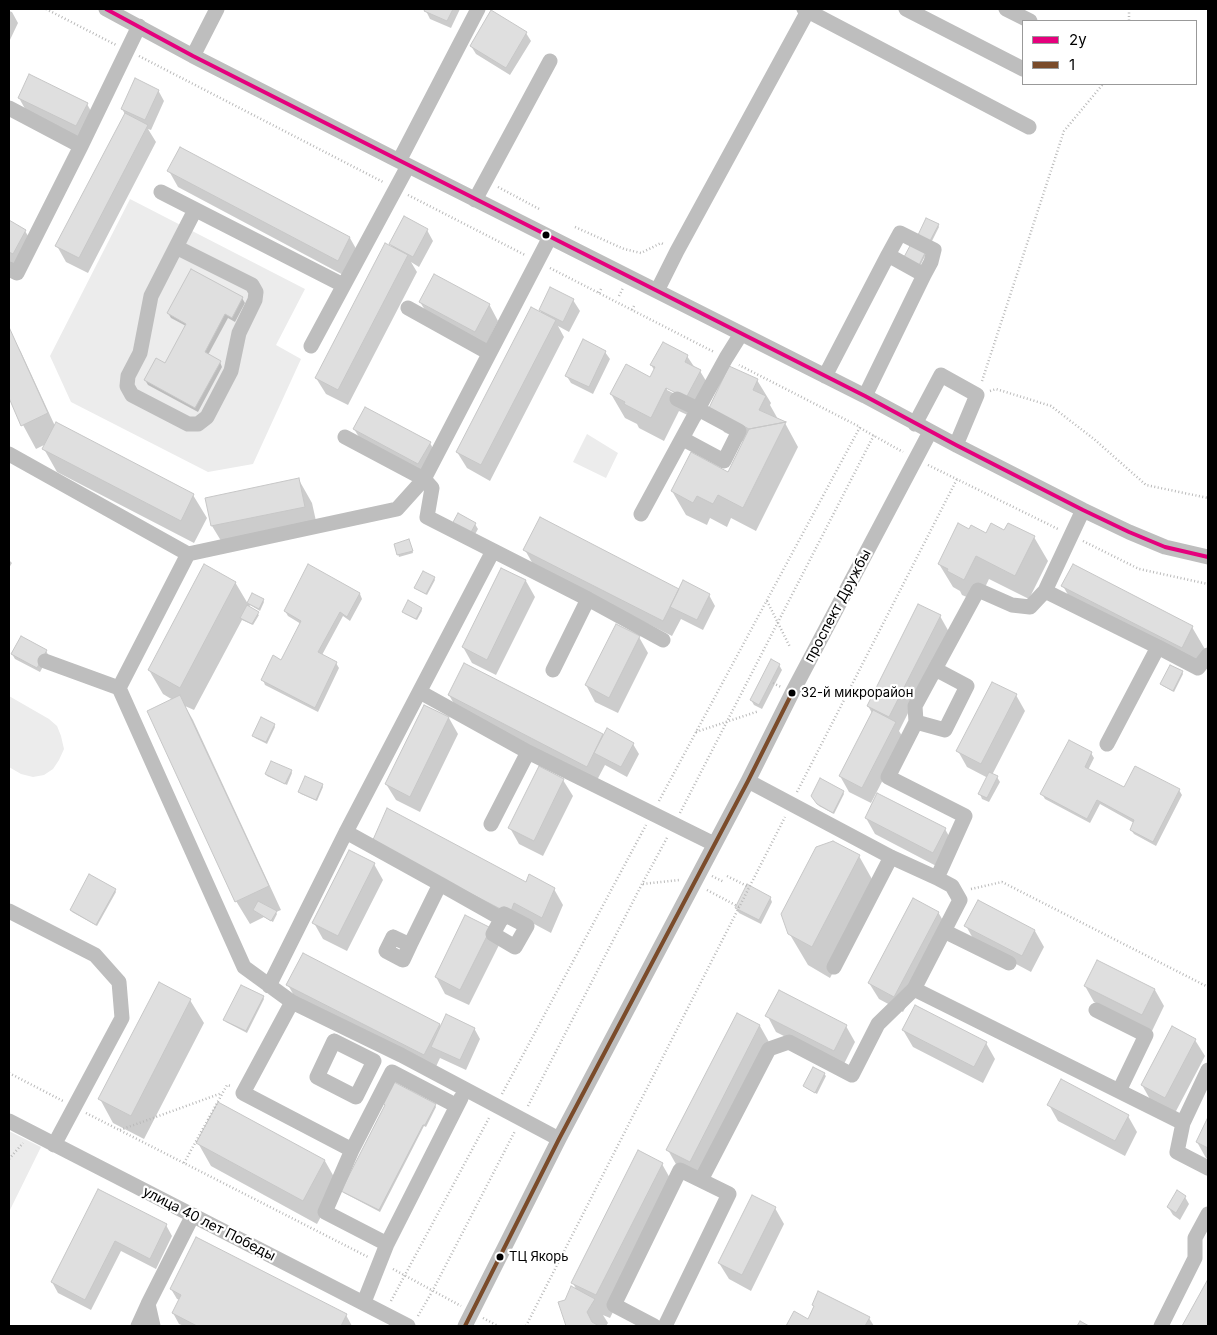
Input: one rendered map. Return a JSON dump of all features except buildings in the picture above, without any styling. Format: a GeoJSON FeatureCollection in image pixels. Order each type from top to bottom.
{"type":"FeatureCollection","features":[{"type":"Feature","properties":{"kind":"street"},"geometry":{"type":"LineString","coordinates":[[193,56],[217,9]]}},
{"type":"Feature","properties":{"kind":"street"},"geometry":{"type":"LineString","coordinates":[[311,346],[396,188],[403,164],[478,9]]}},
{"type":"Feature","properties":{"kind":"street"},"geometry":{"type":"LineString","coordinates":[[657,291],[807,9],[1029,127]]}},
{"type":"Feature","properties":{"kind":"street"},"geometry":{"type":"LineString","coordinates":[[906,9],[1022,68]]}},
{"type":"Feature","properties":{"kind":"street"},"geometry":{"type":"LineString","coordinates":[[1006,9],[1028,20]]}},
{"type":"Feature","properties":{"kind":"street"},"geometry":{"type":"LineString","coordinates":[[111,10],[193,56],[403,164],[865,396],[930,432],[1083,510],[1165,547],[1208,557]]}},
{"type":"Feature","properties":{"kind":"street"},"geometry":{"type":"LineString","coordinates":[[9,269],[17,273],[139,26]]}},
{"type":"Feature","properties":{"kind":"street"},"geometry":{"type":"LineString","coordinates":[[475,200],[550,60]]}},
{"type":"Feature","properties":{"kind":"street"},"geometry":{"type":"LineString","coordinates":[[9,108],[81,146]]}},
{"type":"Feature","properties":{"kind":"street"},"geometry":{"type":"LineString","coordinates":[[161,192],[343,286]]}},
{"type":"Feature","properties":{"kind":"street"},"geometry":{"type":"LineString","coordinates":[[176,247],[252,285],[256,292],[256,300],[240,333],[231,371],[207,417],[198,424],[188,424],[132,395],[127,386],[128,376],[140,353],[151,296],[176,247],[195,210]]}},
{"type":"Feature","properties":{"kind":"street"},"geometry":{"type":"LineString","coordinates":[[825,376],[900,233],[934,250],[931,262],[865,396]]}},
{"type":"Feature","properties":{"kind":"street"},"geometry":{"type":"LineString","coordinates":[[9,454],[188,554],[398,509],[424,479],[550,237]]}},
{"type":"Feature","properties":{"kind":"street"},"geometry":{"type":"LineString","coordinates":[[888,255],[924,275]]}},
{"type":"Feature","properties":{"kind":"street"},"geometry":{"type":"LineString","coordinates":[[408,308],[489,353]]}},
{"type":"Feature","properties":{"kind":"street"},"geometry":{"type":"LineString","coordinates":[[641,514],[740,334]]}},
{"type":"Feature","properties":{"kind":"street"},"geometry":{"type":"LineString","coordinates":[[916,424],[941,375],[977,394],[956,445]]}},
{"type":"Feature","properties":{"kind":"street"},"geometry":{"type":"LineString","coordinates":[[677,399],[740,431],[724,461],[683,439]]}},
{"type":"Feature","properties":{"kind":"street","name":"проспект Дружбы"},"geometry":{"type":"LineString","coordinates":[[714,844],[930,432]]}},
{"type":"Feature","properties":{"kind":"street"},"geometry":{"type":"LineString","coordinates":[[345,437],[424,479],[432,488],[427,517],[588,599],[663,640]]}},
{"type":"Feature","properties":{"kind":"street"},"geometry":{"type":"LineString","coordinates":[[937,878],[965,816],[888,777],[916,722],[915,706],[978,590],[1012,605],[1030,607],[1045,591],[1083,510]]}},
{"type":"Feature","properties":{"kind":"street"},"geometry":{"type":"LineString","coordinates":[[269,986],[346,832],[493,551]]}},
{"type":"Feature","properties":{"kind":"street"},"geometry":{"type":"LineString","coordinates":[[118,688],[188,554]]}},
{"type":"Feature","properties":{"kind":"street"},"geometry":{"type":"LineString","coordinates":[[1045,591],[1198,668],[1208,656]]}},
{"type":"Feature","properties":{"kind":"street"},"geometry":{"type":"LineString","coordinates":[[553,670],[588,599]]}},
{"type":"Feature","properties":{"kind":"street"},"geometry":{"type":"LineString","coordinates":[[1107,744],[1158,647]]}},
{"type":"Feature","properties":{"kind":"street"},"geometry":{"type":"LineString","coordinates":[[45,661],[118,688],[244,967],[292,1002],[401,1055],[559,1138]]}},
{"type":"Feature","properties":{"kind":"street"},"geometry":{"type":"LineString","coordinates":[[916,722],[945,730],[967,686],[934,669]]}},
{"type":"Feature","properties":{"kind":"street"},"geometry":{"type":"LineString","coordinates":[[420,692],[528,752],[714,844],[559,1138],[465,1326]]}},
{"type":"Feature","properties":{"kind":"street"},"geometry":{"type":"LineString","coordinates":[[491,824],[528,752]]}},
{"type":"Feature","properties":{"kind":"street"},"geometry":{"type":"LineString","coordinates":[[701,1180],[769,1049],[788,1042],[852,1075],[878,1024],[914,989],[960,900],[952,886],[891,857],[748,780]]}},
{"type":"Feature","properties":{"kind":"street"},"geometry":{"type":"LineString","coordinates":[[346,832],[502,919]]}},
{"type":"Feature","properties":{"kind":"street"},"geometry":{"type":"LineString","coordinates":[[834,967],[891,857]]}},
{"type":"Feature","properties":{"kind":"street"},"geometry":{"type":"LineString","coordinates":[[410,945],[440,884]]}},
{"type":"Feature","properties":{"kind":"street"},"geometry":{"type":"LineString","coordinates":[[9,911],[95,955],[119,982],[122,1018],[54,1145]]}},
{"type":"Feature","properties":{"kind":"street"},"geometry":{"type":"LineString","coordinates":[[944,931],[1009,964]]}},
{"type":"Feature","properties":{"kind":"street"},"geometry":{"type":"LineString","coordinates":[[914,989],[1184,1123]]}},
{"type":"Feature","properties":{"kind":"street"},"geometry":{"type":"LineString","coordinates":[[292,1002],[244,1092],[352,1150]]}},
{"type":"Feature","properties":{"kind":"street"},"geometry":{"type":"LineString","coordinates":[[1096,1010],[1146,1034],[1119,1092]]}},
{"type":"Feature","properties":{"kind":"street"},"geometry":{"type":"LineString","coordinates":[[368,1058],[376,1044]]}},
{"type":"Feature","properties":{"kind":"street"},"geometry":{"type":"LineString","coordinates":[[1208,1070],[1204,1094],[1184,1123],[1177,1152],[1208,1168]]}},
{"type":"Feature","properties":{"kind":"street"},"geometry":{"type":"LineString","coordinates":[[387,1244],[325,1212],[352,1150],[392,1072],[457,1106]]}},
{"type":"Feature","properties":{"kind":"street"},"geometry":{"type":"LineString","coordinates":[[364,1302],[387,1244],[466,1090]]}},
{"type":"Feature","properties":{"kind":"street","name":"улица 40 лет Победы"},"geometry":{"type":"LineString","coordinates":[[9,1121],[364,1302],[412,1323]]}},
{"type":"Feature","properties":{"kind":"street"},"geometry":{"type":"LineString","coordinates":[[654,1326],[614,1305],[680,1170],[729,1194],[665,1326]]}},
{"type":"Feature","properties":{"kind":"street"},"geometry":{"type":"LineString","coordinates":[[1161,1326],[1195,1258],[1195,1238],[1208,1214]]}},
{"type":"Feature","properties":{"kind":"street"},"geometry":{"type":"LineString","coordinates":[[138,1326],[193,1215]]}},
{"type":"Feature","properties":{"kind":"street"},"geometry":{"type":"LineString","coordinates":[[148,1304],[153,1326]]}},
{"type":"Feature","properties":{"kind":"path"},"geometry":{"type":"LineString","coordinates":[[46,9],[860,427],[915,459]]}},
{"type":"Feature","properties":{"kind":"path"},"geometry":{"type":"LineString","coordinates":[[977,394],[1064,131],[1102,85]]}},
{"type":"Feature","properties":{"kind":"path"},"geometry":{"type":"LineString","coordinates":[[485,181],[541,210]]}},
{"type":"Feature","properties":{"kind":"path"},"geometry":{"type":"LineString","coordinates":[[575,227],[624,249],[641,253],[661,243],[677,251]]}},
{"type":"Feature","properties":{"kind":"path"},"geometry":{"type":"LineString","coordinates":[[599,293],[602,287]]}},
{"type":"Feature","properties":{"kind":"path"},"geometry":{"type":"LineString","coordinates":[[632,310],[635,304]]}},
{"type":"Feature","properties":{"kind":"path"},"geometry":{"type":"LineString","coordinates":[[977,394],[996,389],[1050,406],[1094,439],[1146,485],[1208,498]]}},
{"type":"Feature","properties":{"kind":"path"},"geometry":{"type":"LineString","coordinates":[[395,1293],[860,427]]}},
{"type":"Feature","properties":{"kind":"path"},"geometry":{"type":"LineString","coordinates":[[412,1323],[433,1290],[874,435]]}},
{"type":"Feature","properties":{"kind":"path"},"geometry":{"type":"LineString","coordinates":[[526,1326],[956,479]]}},
{"type":"Feature","properties":{"kind":"path"},"geometry":{"type":"LineString","coordinates":[[767,601],[790,647]]}},
{"type":"Feature","properties":{"kind":"path"},"geometry":{"type":"LineString","coordinates":[[696,732],[759,711]]}},
{"type":"Feature","properties":{"kind":"path"},"geometry":{"type":"LineString","coordinates":[[728,876],[749,888]]}},
{"type":"Feature","properties":{"kind":"path"},"geometry":{"type":"LineString","coordinates":[[956,892],[1002,882],[1208,987]]}},
{"type":"Feature","properties":{"kind":"path"},"geometry":{"type":"LineString","coordinates":[[9,1073],[380,1262],[498,1326]]}},
{"type":"Feature","properties":{"kind":"path"},"geometry":{"type":"LineString","coordinates":[[184,1163],[227,1084],[244,1092]]}},
{"type":"Feature","properties":{"kind":"path"},"geometry":{"type":"LineString","coordinates":[[120,1130],[222,1093]]}},
{"type":"Feature","properties":{"kind":"path"},"geometry":{"type":"LineString","coordinates":[[9,1159],[32,1134]]}},
{"type":"Feature","properties":{"kind":"shaded area"},"geometry":{"type":"Polygon","coordinates":[[[130,199],[305,289],[276,345],[301,359],[253,464],[208,472],[71,402],[50,356],[130,199]]]}},
{"type":"Feature","properties":{"kind":"shaded area"},"geometry":{"type":"Polygon","coordinates":[[[587,434],[618,453],[606,478],[573,462],[587,434]]]}},
{"type":"Feature","properties":{"kind":"shaded area"},"geometry":{"type":"Polygon","coordinates":[[[9,696],[49,719],[57,726],[64,749],[53,769],[44,775],[33,777],[21,774],[9,767],[9,696]]]}},
{"type":"Feature","properties":{"kind":"shaded area"},"geometry":{"type":"Polygon","coordinates":[[[9,1131],[41,1147],[9,1212],[9,1131]]]}},
{"type":"Feature","properties":{"kind":"transit line","name":"2у"},"geometry":{"type":"LineString","coordinates":[[106,9],[193,56],[865,396],[1083,510],[1165,547],[1208,557]]}},
{"type":"Feature","properties":{"kind":"transit line","name":"1"},"geometry":{"type":"LineString","coordinates":[[465,1326],[559,1139],[748,781],[792,693]]}},
{"type":"Feature","properties":{"kind":"place","name":"32-й микрорайон"},"geometry":{"type":"Point","coordinates":[792,693]}},
{"type":"Feature","properties":{"kind":"place","name":"ТЦ Якорь"},"geometry":{"type":"Point","coordinates":[500,1257]}}]}
